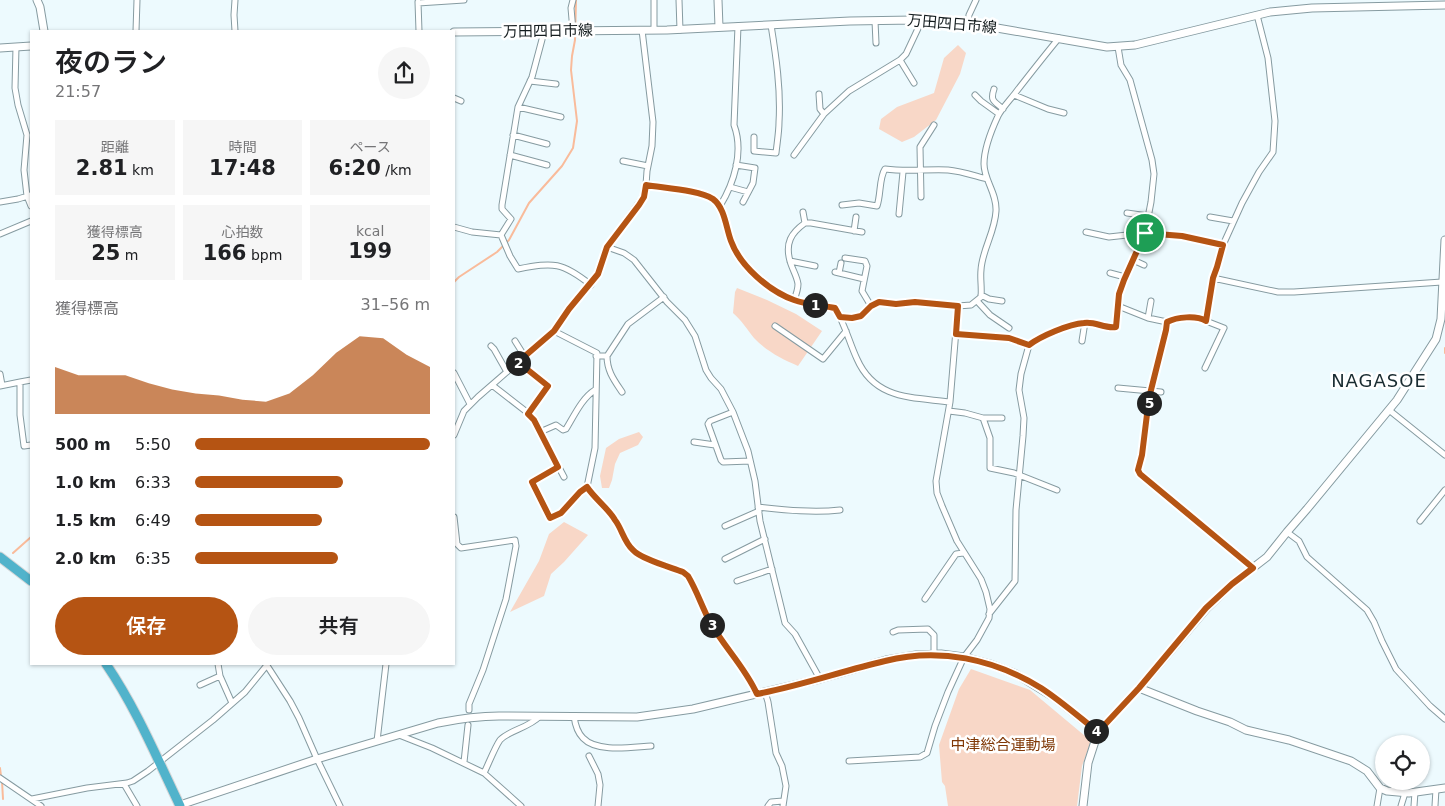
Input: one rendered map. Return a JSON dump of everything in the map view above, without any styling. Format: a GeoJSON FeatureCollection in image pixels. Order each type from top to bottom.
{"type":"FeatureCollection","features":[{"type":"Feature","properties":{"kind":"highway"},"geometry":{"type":"LineString","coordinates":[[0,557],[30,580]]}},
{"type":"Feature","properties":{"kind":"highway"},"geometry":{"type":"LineString","coordinates":[[107,665],[131,705],[180,806]]}},
{"type":"Feature","properties":{"kind":"street"},"geometry":{"type":"LineString","coordinates":[[37,0],[44,30]]}},
{"type":"Feature","properties":{"kind":"street"},"geometry":{"type":"LineString","coordinates":[[136,30],[137,0]]}},
{"type":"Feature","properties":{"kind":"street"},"geometry":{"type":"LineString","coordinates":[[235,0],[235,30]]}},
{"type":"Feature","properties":{"kind":"street"},"geometry":{"type":"LineString","coordinates":[[419,30],[418,2],[464,0]]}},
{"type":"Feature","properties":{"kind":"street"},"geometry":{"type":"LineString","coordinates":[[573,0],[571,8],[573,31]]}},
{"type":"Feature","properties":{"kind":"street"},"geometry":{"type":"LineString","coordinates":[[654,0],[654,30]]}},
{"type":"Feature","properties":{"kind":"street"},"geometry":{"type":"LineString","coordinates":[[679,0],[680,30]]}},
{"type":"Feature","properties":{"kind":"street"},"geometry":{"type":"LineString","coordinates":[[718,0],[719,28]]}},
{"type":"Feature","properties":{"kind":"street"},"geometry":{"type":"LineString","coordinates":[[968,23],[969,15],[976,0]]}},
{"type":"Feature","properties":{"kind":"street","name":"万田四日市線"},"geometry":{"type":"LineString","coordinates":[[455,32],[680,30],[771,24],[922,20],[968,23],[1102,46],[1118,47],[1135,45],[1256,15],[1288,10],[1394,3],[1445,5]]}},
{"type":"Feature","properties":{"kind":"street"},"geometry":{"type":"LineString","coordinates":[[1206,321],[1213,278],[1223,245],[1233,221],[1259,172],[1273,152],[1275,141],[1275,121],[1268,58],[1256,15]]}},
{"type":"Feature","properties":{"kind":"street"},"geometry":{"type":"LineString","coordinates":[[794,155],[824,114],[849,92],[900,60],[906,54],[922,20]]}},
{"type":"Feature","properties":{"kind":"street"},"geometry":{"type":"LineString","coordinates":[[875,21],[876,43]]}},
{"type":"Feature","properties":{"kind":"street"},"geometry":{"type":"LineString","coordinates":[[754,137],[754,151],[776,153],[779,122],[778,90],[771,24]]}},
{"type":"Feature","properties":{"kind":"street"},"geometry":{"type":"LineString","coordinates":[[720,206],[733,180],[738,149],[737,133],[734,125],[738,26]]}},
{"type":"Feature","properties":{"kind":"street"},"geometry":{"type":"LineString","coordinates":[[455,433],[464,411],[470,404],[554,331],[569,309],[598,274],[607,247],[644,197],[652,146],[653,122],[642,30]]}},
{"type":"Feature","properties":{"kind":"street"},"geometry":{"type":"LineString","coordinates":[[501,235],[510,219],[502,209],[502,205],[518,107],[530,81],[544,32]]}},
{"type":"Feature","properties":{"kind":"street"},"geometry":{"type":"LineString","coordinates":[[840,317],[852,318],[861,316],[871,306],[879,302],[896,304],[915,302],[958,306],[972,305],[977,301],[981,295],[981,271],[996,210],[994,196],[984,167],[984,155],[991,132],[1001,111],[1059,38]]}},
{"type":"Feature","properties":{"kind":"street"},"geometry":{"type":"LineString","coordinates":[[0,48],[30,46]]}},
{"type":"Feature","properties":{"kind":"street"},"geometry":{"type":"LineString","coordinates":[[0,202],[18,200],[29,196],[24,170],[27,135],[18,105],[16,88],[16,47]]}},
{"type":"Feature","properties":{"kind":"street"},"geometry":{"type":"LineString","coordinates":[[956,334],[1009,338],[1029,345],[1052,333],[1085,322],[1111,328],[1116,327],[1119,294],[1145,233],[1154,174],[1152,160],[1130,80],[1121,64],[1118,47]]}},
{"type":"Feature","properties":{"kind":"street"},"geometry":{"type":"LineString","coordinates":[[900,60],[914,83]]}},
{"type":"Feature","properties":{"kind":"street"},"geometry":{"type":"LineString","coordinates":[[530,81],[556,84]]}},
{"type":"Feature","properties":{"kind":"street"},"geometry":{"type":"LineString","coordinates":[[994,89],[992,100],[1001,111]]}},
{"type":"Feature","properties":{"kind":"street"},"geometry":{"type":"LineString","coordinates":[[819,94],[820,109],[824,114]]}},
{"type":"Feature","properties":{"kind":"street"},"geometry":{"type":"LineString","coordinates":[[975,95],[981,101],[1001,111]]}},
{"type":"Feature","properties":{"kind":"street"},"geometry":{"type":"LineString","coordinates":[[1014,95],[1048,109],[1064,113]]}},
{"type":"Feature","properties":{"kind":"street"},"geometry":{"type":"LineString","coordinates":[[455,98],[461,101]]}},
{"type":"Feature","properties":{"kind":"street"},"geometry":{"type":"LineString","coordinates":[[518,107],[561,117]]}},
{"type":"Feature","properties":{"kind":"street"},"geometry":{"type":"LineString","coordinates":[[921,197],[920,147],[934,125]]}},
{"type":"Feature","properties":{"kind":"street"},"geometry":{"type":"LineString","coordinates":[[513,135],[547,144]]}},
{"type":"Feature","properties":{"kind":"street"},"geometry":{"type":"LineString","coordinates":[[510,155],[547,165]]}},
{"type":"Feature","properties":{"kind":"street"},"geometry":{"type":"LineString","coordinates":[[623,160],[648,166]]}},
{"type":"Feature","properties":{"kind":"street"},"geometry":{"type":"LineString","coordinates":[[736,165],[755,168],[753,183],[743,202]]}},
{"type":"Feature","properties":{"kind":"street"},"geometry":{"type":"LineString","coordinates":[[842,205],[859,203],[877,206],[881,197],[882,174],[885,170],[903,172],[951,170],[987,179]]}},
{"type":"Feature","properties":{"kind":"street"},"geometry":{"type":"LineString","coordinates":[[899,214],[903,172]]}},
{"type":"Feature","properties":{"kind":"street"},"geometry":{"type":"LineString","coordinates":[[646,185],[707,196],[715,200],[720,206],[738,257],[770,288],[794,300],[835,308],[857,360],[871,381],[880,388],[898,395],[950,402]]}},
{"type":"Feature","properties":{"kind":"street"},"geometry":{"type":"LineString","coordinates":[[730,187],[748,192]]}},
{"type":"Feature","properties":{"kind":"street"},"geometry":{"type":"LineString","coordinates":[[803,212],[805,223]]}},
{"type":"Feature","properties":{"kind":"street"},"geometry":{"type":"LineString","coordinates":[[1127,213],[1148,216]]}},
{"type":"Feature","properties":{"kind":"street"},"geometry":{"type":"LineString","coordinates":[[854,231],[856,217]]}},
{"type":"Feature","properties":{"kind":"street"},"geometry":{"type":"LineString","coordinates":[[1210,217],[1233,221]]}},
{"type":"Feature","properties":{"kind":"street"},"geometry":{"type":"LineString","coordinates":[[0,234],[30,221]]}},
{"type":"Feature","properties":{"kind":"street"},"geometry":{"type":"LineString","coordinates":[[794,300],[798,287],[795,272],[790,261],[788,246],[790,236],[805,223],[862,232]]}},
{"type":"Feature","properties":{"kind":"street"},"geometry":{"type":"LineString","coordinates":[[455,227],[472,232],[501,235]]}},
{"type":"Feature","properties":{"kind":"street"},"geometry":{"type":"LineString","coordinates":[[1086,232],[1108,237],[1145,233],[1182,236],[1223,245]]}},
{"type":"Feature","properties":{"kind":"street"},"geometry":{"type":"LineString","coordinates":[[501,235],[518,269],[542,264],[553,264],[567,268],[590,285]]}},
{"type":"Feature","properties":{"kind":"street"},"geometry":{"type":"LineString","coordinates":[[1083,806],[1088,763],[1098,732],[1139,688],[1206,608],[1232,584],[1267,557],[1397,400],[1436,339],[1440,326],[1443,309],[1442,282],[1445,240]]}},
{"type":"Feature","properties":{"kind":"street"},"geometry":{"type":"LineString","coordinates":[[607,247],[624,253],[634,260],[664,298],[685,320],[695,336],[710,378],[721,389],[733,412],[748,451],[758,509],[785,624],[795,634],[820,679]]}},
{"type":"Feature","properties":{"kind":"street"},"geometry":{"type":"LineString","coordinates":[[845,258],[865,261],[867,266],[862,291],[871,306]]}},
{"type":"Feature","properties":{"kind":"street"},"geometry":{"type":"LineString","coordinates":[[1133,260],[1144,264]]}},
{"type":"Feature","properties":{"kind":"street"},"geometry":{"type":"LineString","coordinates":[[790,261],[815,266]]}},
{"type":"Feature","properties":{"kind":"street"},"geometry":{"type":"LineString","coordinates":[[841,263],[837,273],[864,279]]}},
{"type":"Feature","properties":{"kind":"street"},"geometry":{"type":"LineString","coordinates":[[1110,273],[1125,277]]}},
{"type":"Feature","properties":{"kind":"street"},"geometry":{"type":"LineString","coordinates":[[1213,278],[1278,292],[1442,282]]}},
{"type":"Feature","properties":{"kind":"street"},"geometry":{"type":"LineString","coordinates":[[981,295],[989,299],[1002,301]]}},
{"type":"Feature","properties":{"kind":"street"},"geometry":{"type":"LineString","coordinates":[[622,392],[609,372],[607,356],[628,324],[664,298]]}},
{"type":"Feature","properties":{"kind":"street"},"geometry":{"type":"LineString","coordinates":[[977,301],[990,315],[1009,328]]}},
{"type":"Feature","properties":{"kind":"street"},"geometry":{"type":"LineString","coordinates":[[1148,318],[1151,301]]}},
{"type":"Feature","properties":{"kind":"street"},"geometry":{"type":"LineString","coordinates":[[849,761],[920,757],[927,753],[941,709],[964,657],[977,640],[989,618],[990,610],[981,579],[957,542],[942,506],[936,481],[949,410],[958,306]]}},
{"type":"Feature","properties":{"kind":"street"},"geometry":{"type":"LineString","coordinates":[[1118,306],[1148,318],[1167,322],[1174,318],[1203,319],[1224,328],[1205,368]]}},
{"type":"Feature","properties":{"kind":"street"},"geometry":{"type":"LineString","coordinates":[[1082,341],[1085,322]]}},
{"type":"Feature","properties":{"kind":"street"},"geometry":{"type":"LineString","coordinates":[[1167,322],[1151,390],[1142,455],[1138,470],[1140,474],[1253,568]]}},
{"type":"Feature","properties":{"kind":"street"},"geometry":{"type":"LineString","coordinates":[[775,326],[823,359],[846,331]]}},
{"type":"Feature","properties":{"kind":"street"},"geometry":{"type":"LineString","coordinates":[[554,331],[597,353],[595,448],[587,487],[561,513],[550,518],[532,482],[558,467]]}},
{"type":"Feature","properties":{"kind":"street"},"geometry":{"type":"LineString","coordinates":[[515,341],[525,357]]}},
{"type":"Feature","properties":{"kind":"street"},"geometry":{"type":"LineString","coordinates":[[989,614],[1015,581],[1016,510],[1024,418],[1019,390],[1021,374],[1029,345]]}},
{"type":"Feature","properties":{"kind":"street"},"geometry":{"type":"LineString","coordinates":[[491,346],[507,372]]}},
{"type":"Feature","properties":{"kind":"street"},"geometry":{"type":"LineString","coordinates":[[596,356],[607,356]]}},
{"type":"Feature","properties":{"kind":"street"},"geometry":{"type":"LineString","coordinates":[[518,362],[548,386],[528,414]]}},
{"type":"Feature","properties":{"kind":"street"},"geometry":{"type":"LineString","coordinates":[[0,374],[1,385],[30,380]]}},
{"type":"Feature","properties":{"kind":"street"},"geometry":{"type":"LineString","coordinates":[[455,375],[470,404]]}},
{"type":"Feature","properties":{"kind":"street"},"geometry":{"type":"LineString","coordinates":[[20,382],[20,415],[24,446],[30,445]]}},
{"type":"Feature","properties":{"kind":"street"},"geometry":{"type":"LineString","coordinates":[[492,385],[534,420],[564,477]]}},
{"type":"Feature","properties":{"kind":"street"},"geometry":{"type":"LineString","coordinates":[[1118,388],[1161,392]]}},
{"type":"Feature","properties":{"kind":"street"},"geometry":{"type":"LineString","coordinates":[[540,432],[556,425],[563,430],[566,429],[584,400],[595,390]]}},
{"type":"Feature","properties":{"kind":"street"},"geometry":{"type":"LineString","coordinates":[[949,410],[983,418],[1002,418]]}},
{"type":"Feature","properties":{"kind":"street"},"geometry":{"type":"LineString","coordinates":[[1389,410],[1445,455]]}},
{"type":"Feature","properties":{"kind":"street"},"geometry":{"type":"LineString","coordinates":[[733,412],[710,421],[708,424],[715,444],[723,462],[750,460]]}},
{"type":"Feature","properties":{"kind":"street"},"geometry":{"type":"LineString","coordinates":[[983,418],[990,438],[990,468],[1020,475],[1057,490]]}},
{"type":"Feature","properties":{"kind":"street"},"geometry":{"type":"LineString","coordinates":[[694,442],[715,444]]}},
{"type":"Feature","properties":{"kind":"street"},"geometry":{"type":"LineString","coordinates":[[587,487],[615,519],[632,550],[639,555],[683,572],[688,576],[710,622],[768,702],[776,752],[782,766],[786,786],[783,804],[771,802],[768,806]]}},
{"type":"Feature","properties":{"kind":"street"},"geometry":{"type":"LineString","coordinates":[[1420,521],[1445,490]]}},
{"type":"Feature","properties":{"kind":"street"},"geometry":{"type":"LineString","coordinates":[[725,526],[758,509],[824,512],[840,510]]}},
{"type":"Feature","properties":{"kind":"street"},"geometry":{"type":"LineString","coordinates":[[455,526],[457,544],[461,548],[515,540],[516,546],[506,599],[469,710]]}},
{"type":"Feature","properties":{"kind":"street"},"geometry":{"type":"LineString","coordinates":[[1287,532],[1298,542],[1307,557],[1367,610],[1396,669],[1430,706],[1445,719]]}},
{"type":"Feature","properties":{"kind":"street"},"geometry":{"type":"LineString","coordinates":[[724,558],[765,539]]}},
{"type":"Feature","properties":{"kind":"street"},"geometry":{"type":"LineString","coordinates":[[925,599],[956,554],[963,553]]}},
{"type":"Feature","properties":{"kind":"street"},"geometry":{"type":"LineString","coordinates":[[737,581],[772,569]]}},
{"type":"Feature","properties":{"kind":"street"},"geometry":{"type":"LineString","coordinates":[[893,632],[898,630],[928,629],[934,635],[934,654]]}},
{"type":"Feature","properties":{"kind":"street"},"geometry":{"type":"LineString","coordinates":[[180,806],[317,759],[438,723],[481,716],[637,717],[693,708],[761,693],[820,679],[886,660],[916,655],[934,654],[964,657],[1016,674],[1055,698],[1098,732]]}},
{"type":"Feature","properties":{"kind":"street"},"geometry":{"type":"LineString","coordinates":[[218,665],[220,676],[232,703]]}},
{"type":"Feature","properties":{"kind":"street"},"geometry":{"type":"LineString","coordinates":[[32,799],[87,788],[124,784],[139,778],[213,720],[245,692],[266,665]]}},
{"type":"Feature","properties":{"kind":"street"},"geometry":{"type":"LineString","coordinates":[[268,665],[290,701],[340,806]]}},
{"type":"Feature","properties":{"kind":"street"},"geometry":{"type":"LineString","coordinates":[[377,741],[386,665]]}},
{"type":"Feature","properties":{"kind":"street"},"geometry":{"type":"LineString","coordinates":[[200,685],[220,676]]}},
{"type":"Feature","properties":{"kind":"street"},"geometry":{"type":"LineString","coordinates":[[1139,688],[1230,722],[1246,730],[1289,740],[1351,761],[1367,771],[1375,781]]}},
{"type":"Feature","properties":{"kind":"street"},"geometry":{"type":"LineString","coordinates":[[484,773],[500,741],[506,736],[535,722],[540,716]]}},
{"type":"Feature","properties":{"kind":"street"},"geometry":{"type":"LineString","coordinates":[[574,716],[579,733],[592,744],[606,747],[651,746]]}},
{"type":"Feature","properties":{"kind":"street"},"geometry":{"type":"LineString","coordinates":[[464,762],[468,725]]}},
{"type":"Feature","properties":{"kind":"street"},"geometry":{"type":"LineString","coordinates":[[398,735],[464,762],[484,773],[521,806]]}},
{"type":"Feature","properties":{"kind":"street"},"geometry":{"type":"LineString","coordinates":[[589,756],[598,774],[600,785],[598,806]]}},
{"type":"Feature","properties":{"kind":"street"},"geometry":{"type":"LineString","coordinates":[[0,778],[41,806]]}},
{"type":"Feature","properties":{"kind":"street"},"geometry":{"type":"LineString","coordinates":[[124,784],[137,806]]}},
{"type":"Feature","properties":{"kind":"street"},"geometry":{"type":"LineString","coordinates":[[1385,790],[1405,793],[1445,788]]}},
{"type":"Feature","properties":{"kind":"street"},"geometry":{"type":"LineString","coordinates":[[1435,806],[1436,789]]}},
{"type":"Feature","properties":{"kind":"street"},"geometry":{"type":"LineString","coordinates":[[1377,806],[1380,790]]}},
{"type":"Feature","properties":{"kind":"street"},"geometry":{"type":"LineString","coordinates":[[1414,792],[1414,806]]}},
{"type":"Feature","properties":{"kind":"street"},"geometry":{"type":"LineString","coordinates":[[1401,806],[1405,793]]}},
{"type":"Feature","properties":{"kind":"green space"},"geometry":{"type":"Polygon","coordinates":[[[958,45],[966,53],[960,74],[936,120],[914,137],[902,142],[879,129],[881,119],[897,107],[934,93],[944,58],[958,45]]]}},
{"type":"Feature","properties":{"kind":"green space"},"geometry":{"type":"Polygon","coordinates":[[[737,288],[796,314],[822,331],[798,366],[764,347],[733,313],[737,288]]]}},
{"type":"Feature","properties":{"kind":"green space"},"geometry":{"type":"Polygon","coordinates":[[[639,432],[643,437],[638,445],[620,453],[609,488],[602,488],[600,476],[606,448],[619,439],[639,432]]]}},
{"type":"Feature","properties":{"kind":"green space"},"geometry":{"type":"Polygon","coordinates":[[[564,522],[588,535],[551,574],[544,596],[510,612],[539,561],[549,534],[564,522]]]}},
{"type":"Feature","properties":{"kind":"green space","name":"中津総合運動場"},"geometry":{"type":"Polygon","coordinates":[[[971,669],[1030,690],[1091,741],[1082,766],[1077,806],[948,806],[945,786],[942,782],[939,745],[959,689],[971,669]]]}},
{"type":"Feature","properties":{"kind":"waterway"},"geometry":{"type":"LineString","coordinates":[[455,281],[497,252],[509,240],[529,203],[562,166],[573,148],[577,121],[571,70],[575,40],[576,0]]}},
{"type":"Feature","properties":{"kind":"waterway"},"geometry":{"type":"LineString","coordinates":[[1445,348],[1445,353]]}},
{"type":"Feature","properties":{"kind":"waterway"},"geometry":{"type":"LineString","coordinates":[[13,553],[30,538]]}},
{"type":"Feature","properties":{"kind":"waterway"},"geometry":{"type":"LineString","coordinates":[[0,768],[1,776]]}},
{"type":"Feature","properties":{"kind":"waterway"},"geometry":{"type":"LineString","coordinates":[[2,781],[3,799]]}},
{"type":"Feature","properties":{"kind":"district","name":"NAGASOE"},"geometry":{"type":"Point","coordinates":[1379,381]}},
{"type":"Feature","properties":{"kind":"route"},"geometry":{"type":"LineString","coordinates":[[646,185],[698,193],[715,200],[720,206],[738,257],[770,288],[794,300],[835,308],[840,317],[852,318],[861,316],[871,306],[879,302],[896,304],[915,302],[958,306],[956,334],[1009,338],[1029,345],[1052,333],[1085,322],[1111,328],[1116,327],[1119,294],[1145,233],[1182,236],[1223,245],[1213,278],[1206,321],[1203,319],[1174,318],[1167,322],[1149,398],[1142,455],[1138,470],[1140,474],[1253,568],[1206,608],[1139,688],[1114,712],[1098,732],[1041,688],[1016,674],[990,664],[964,657],[942,654],[916,655],[886,660],[820,679],[757,694],[745,672],[710,622],[688,576],[683,572],[639,555],[632,550],[615,519],[587,487],[561,513],[550,518],[532,482],[558,467],[534,420],[528,414],[548,386],[518,362],[554,331],[569,309],[598,274],[607,247],[639,205],[644,197],[646,185]]}}]}
